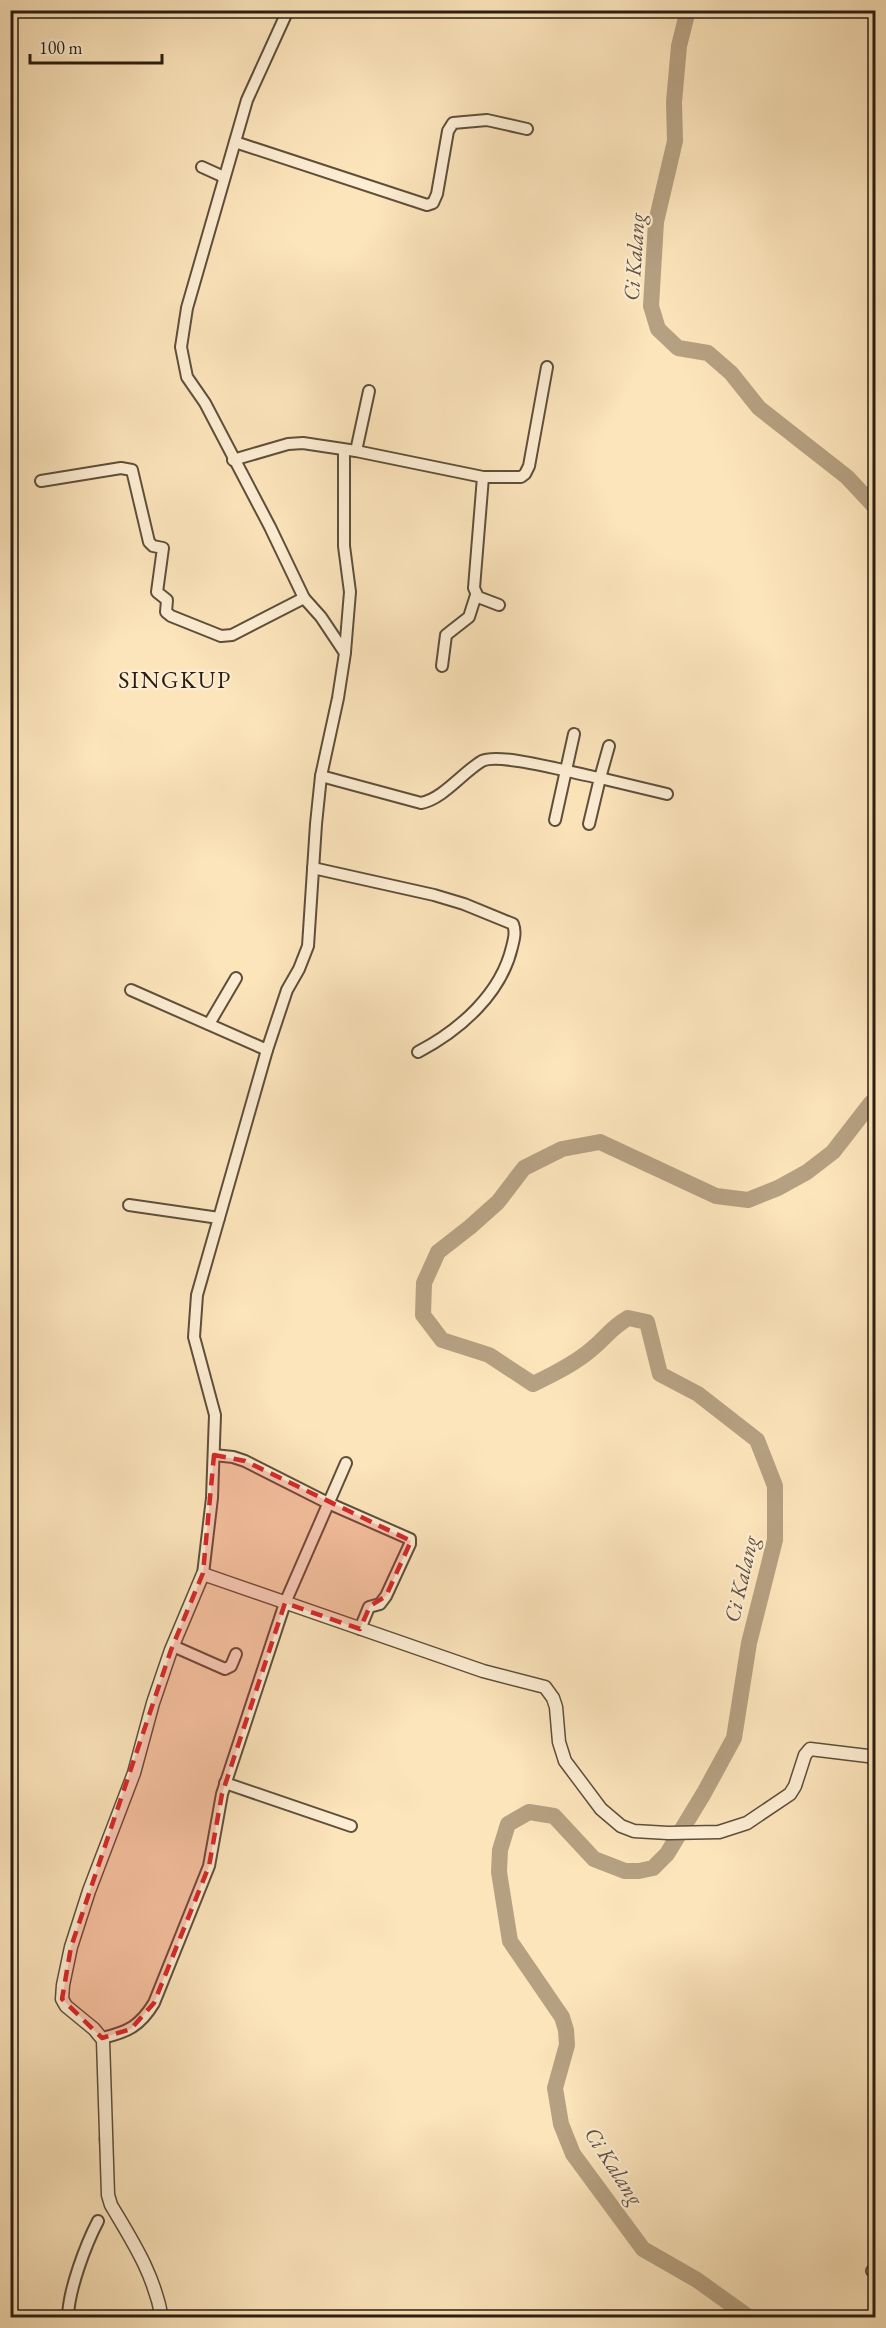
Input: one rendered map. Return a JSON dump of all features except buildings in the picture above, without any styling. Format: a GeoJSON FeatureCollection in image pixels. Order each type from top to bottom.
{"type":"FeatureCollection","features":[{"type":"Feature","properties":{"kind":"street"},"geometry":{"type":"LineString","coordinates":[[288,10],[247,100],[187,308],[181,347],[187,377],[205,403],[270,527],[304,598],[321,617],[345,652]]}},
{"type":"Feature","properties":{"kind":"street"},"geometry":{"type":"LineString","coordinates":[[235,142],[427,205],[433,203],[437,194],[448,131],[453,123],[487,120],[527,129]]}},
{"type":"Feature","properties":{"kind":"street"},"geometry":{"type":"LineString","coordinates":[[202,167],[224,177]]}},
{"type":"Feature","properties":{"kind":"street"},"geometry":{"type":"LineString","coordinates":[[233,460],[296,443],[483,477],[516,478],[528,471],[547,367]]}},
{"type":"Feature","properties":{"kind":"street"},"geometry":{"type":"LineString","coordinates":[[162,2318],[158,2295],[148,2268],[111,2205],[108,2195],[105,2053],[102,2038],[66,2006],[62,1999],[63,1985],[74,1936],[134,1773],[153,1703],[173,1646],[203,1574],[212,1498],[215,1415],[197,1353],[194,1322],[197,1295],[267,1050],[287,990],[308,946],[321,776],[338,698],[345,652],[350,592],[344,546],[350,451],[369,391]]}},
{"type":"Feature","properties":{"kind":"street"},"geometry":{"type":"LineString","coordinates":[[41,481],[126,468],[132,470],[149,542],[153,546],[163,548],[156,592],[167,600],[166,612],[171,616],[221,636],[232,635],[304,598]]}},
{"type":"Feature","properties":{"kind":"street"},"geometry":{"type":"LineString","coordinates":[[442,666],[446,635],[469,617],[476,595],[474,578],[483,477]]}},
{"type":"Feature","properties":{"kind":"street"},"geometry":{"type":"LineString","coordinates":[[476,595],[499,605]]}},
{"type":"Feature","properties":{"kind":"street"},"geometry":{"type":"LineString","coordinates":[[555,820],[574,734]]}},
{"type":"Feature","properties":{"kind":"street"},"geometry":{"type":"LineString","coordinates":[[589,824],[609,746]]}},
{"type":"Feature","properties":{"kind":"street"},"geometry":{"type":"LineString","coordinates":[[321,776],[421,803],[433,799],[488,759],[502,758],[667,794]]}},
{"type":"Feature","properties":{"kind":"street"},"geometry":{"type":"LineString","coordinates":[[313,868],[434,895],[464,904],[513,924],[515,933],[510,955],[500,980],[480,1006],[458,1027],[418,1052]]}},
{"type":"Feature","properties":{"kind":"street"},"geometry":{"type":"LineString","coordinates":[[209,1024],[236,978]]}},
{"type":"Feature","properties":{"kind":"street"},"geometry":{"type":"LineString","coordinates":[[131,990],[267,1050]]}},
{"type":"Feature","properties":{"kind":"street"},"geometry":{"type":"LineString","coordinates":[[129,1205],[219,1218]]}},
{"type":"Feature","properties":{"kind":"street"},"geometry":{"type":"LineString","coordinates":[[214,1455],[245,1461],[328,1503],[411,1541],[384,1599],[380,1604],[369,1607],[360,1629]]}},
{"type":"Feature","properties":{"kind":"street"},"geometry":{"type":"LineString","coordinates":[[102,2038],[131,2029],[154,2002],[209,1866],[225,1783],[285,1603],[346,1463]]}},
{"type":"Feature","properties":{"kind":"street"},"geometry":{"type":"LineString","coordinates":[[203,1574],[483,1671],[544,1687],[553,1698],[556,1707],[559,1742],[565,1761],[601,1809],[621,1826],[634,1831],[703,1833],[732,1830],[757,1818],[786,1798],[795,1786],[805,1755],[810,1749],[876,1757]]}},
{"type":"Feature","properties":{"kind":"street"},"geometry":{"type":"LineString","coordinates":[[173,1646],[225,1669],[231,1666],[236,1654]]}},
{"type":"Feature","properties":{"kind":"street"},"geometry":{"type":"LineString","coordinates":[[225,1783],[351,1826]]}},
{"type":"Feature","properties":{"kind":"street"},"geometry":{"type":"LineString","coordinates":[[68,2318],[69,2303],[82,2260],[89,2238],[98,2221]]}},
{"type":"Feature","properties":{"kind":"highlighted area"},"geometry":{"type":"Polygon","coordinates":[[[214,1455],[245,1461],[411,1541],[386,1596],[370,1606],[360,1629],[285,1603],[222,1794],[209,1866],[154,2003],[131,2029],[102,2038],[62,1999],[71,1947],[171,1650],[203,1573],[214,1455]]]}},
{"type":"Feature","properties":{"kind":"waterway","name":"Ci Kalang"},"geometry":{"type":"LineString","coordinates":[[688,10],[679,46],[674,102],[675,141],[656,222],[651,306],[658,329],[678,348],[708,353],[731,373],[759,408],[847,477],[876,508]]}},
{"type":"Feature","properties":{"kind":"waterway","name":"Ci Kalang"},"geometry":{"type":"LineString","coordinates":[[750,2318],[697,2280],[643,2249],[573,2154],[561,2124],[555,2088],[567,2045],[566,2030],[562,2017],[510,1941],[499,1872],[500,1850],[508,1824],[529,1812],[554,1816],[594,1859],[625,1871],[653,1868],[667,1854],[734,1738],[749,1643],[775,1540],[775,1486],[757,1440],[698,1394],[660,1374],[647,1322],[628,1318],[613,1328],[579,1359],[533,1384],[489,1355],[442,1340],[423,1315],[424,1283],[438,1252],[498,1202],[524,1168],[562,1149],[600,1142],[716,1196],[748,1200],[778,1188],[807,1172],[833,1152],[871,1103],[876,1101]]}},
{"type":"Feature","properties":{"kind":"waterway"},"geometry":{"type":"LineString","coordinates":[[100,2138],[101,2151]]}},
{"type":"Feature","properties":{"kind":"district","name":"SINGKUP"},"geometry":{"type":"Point","coordinates":[175,679]}}]}
